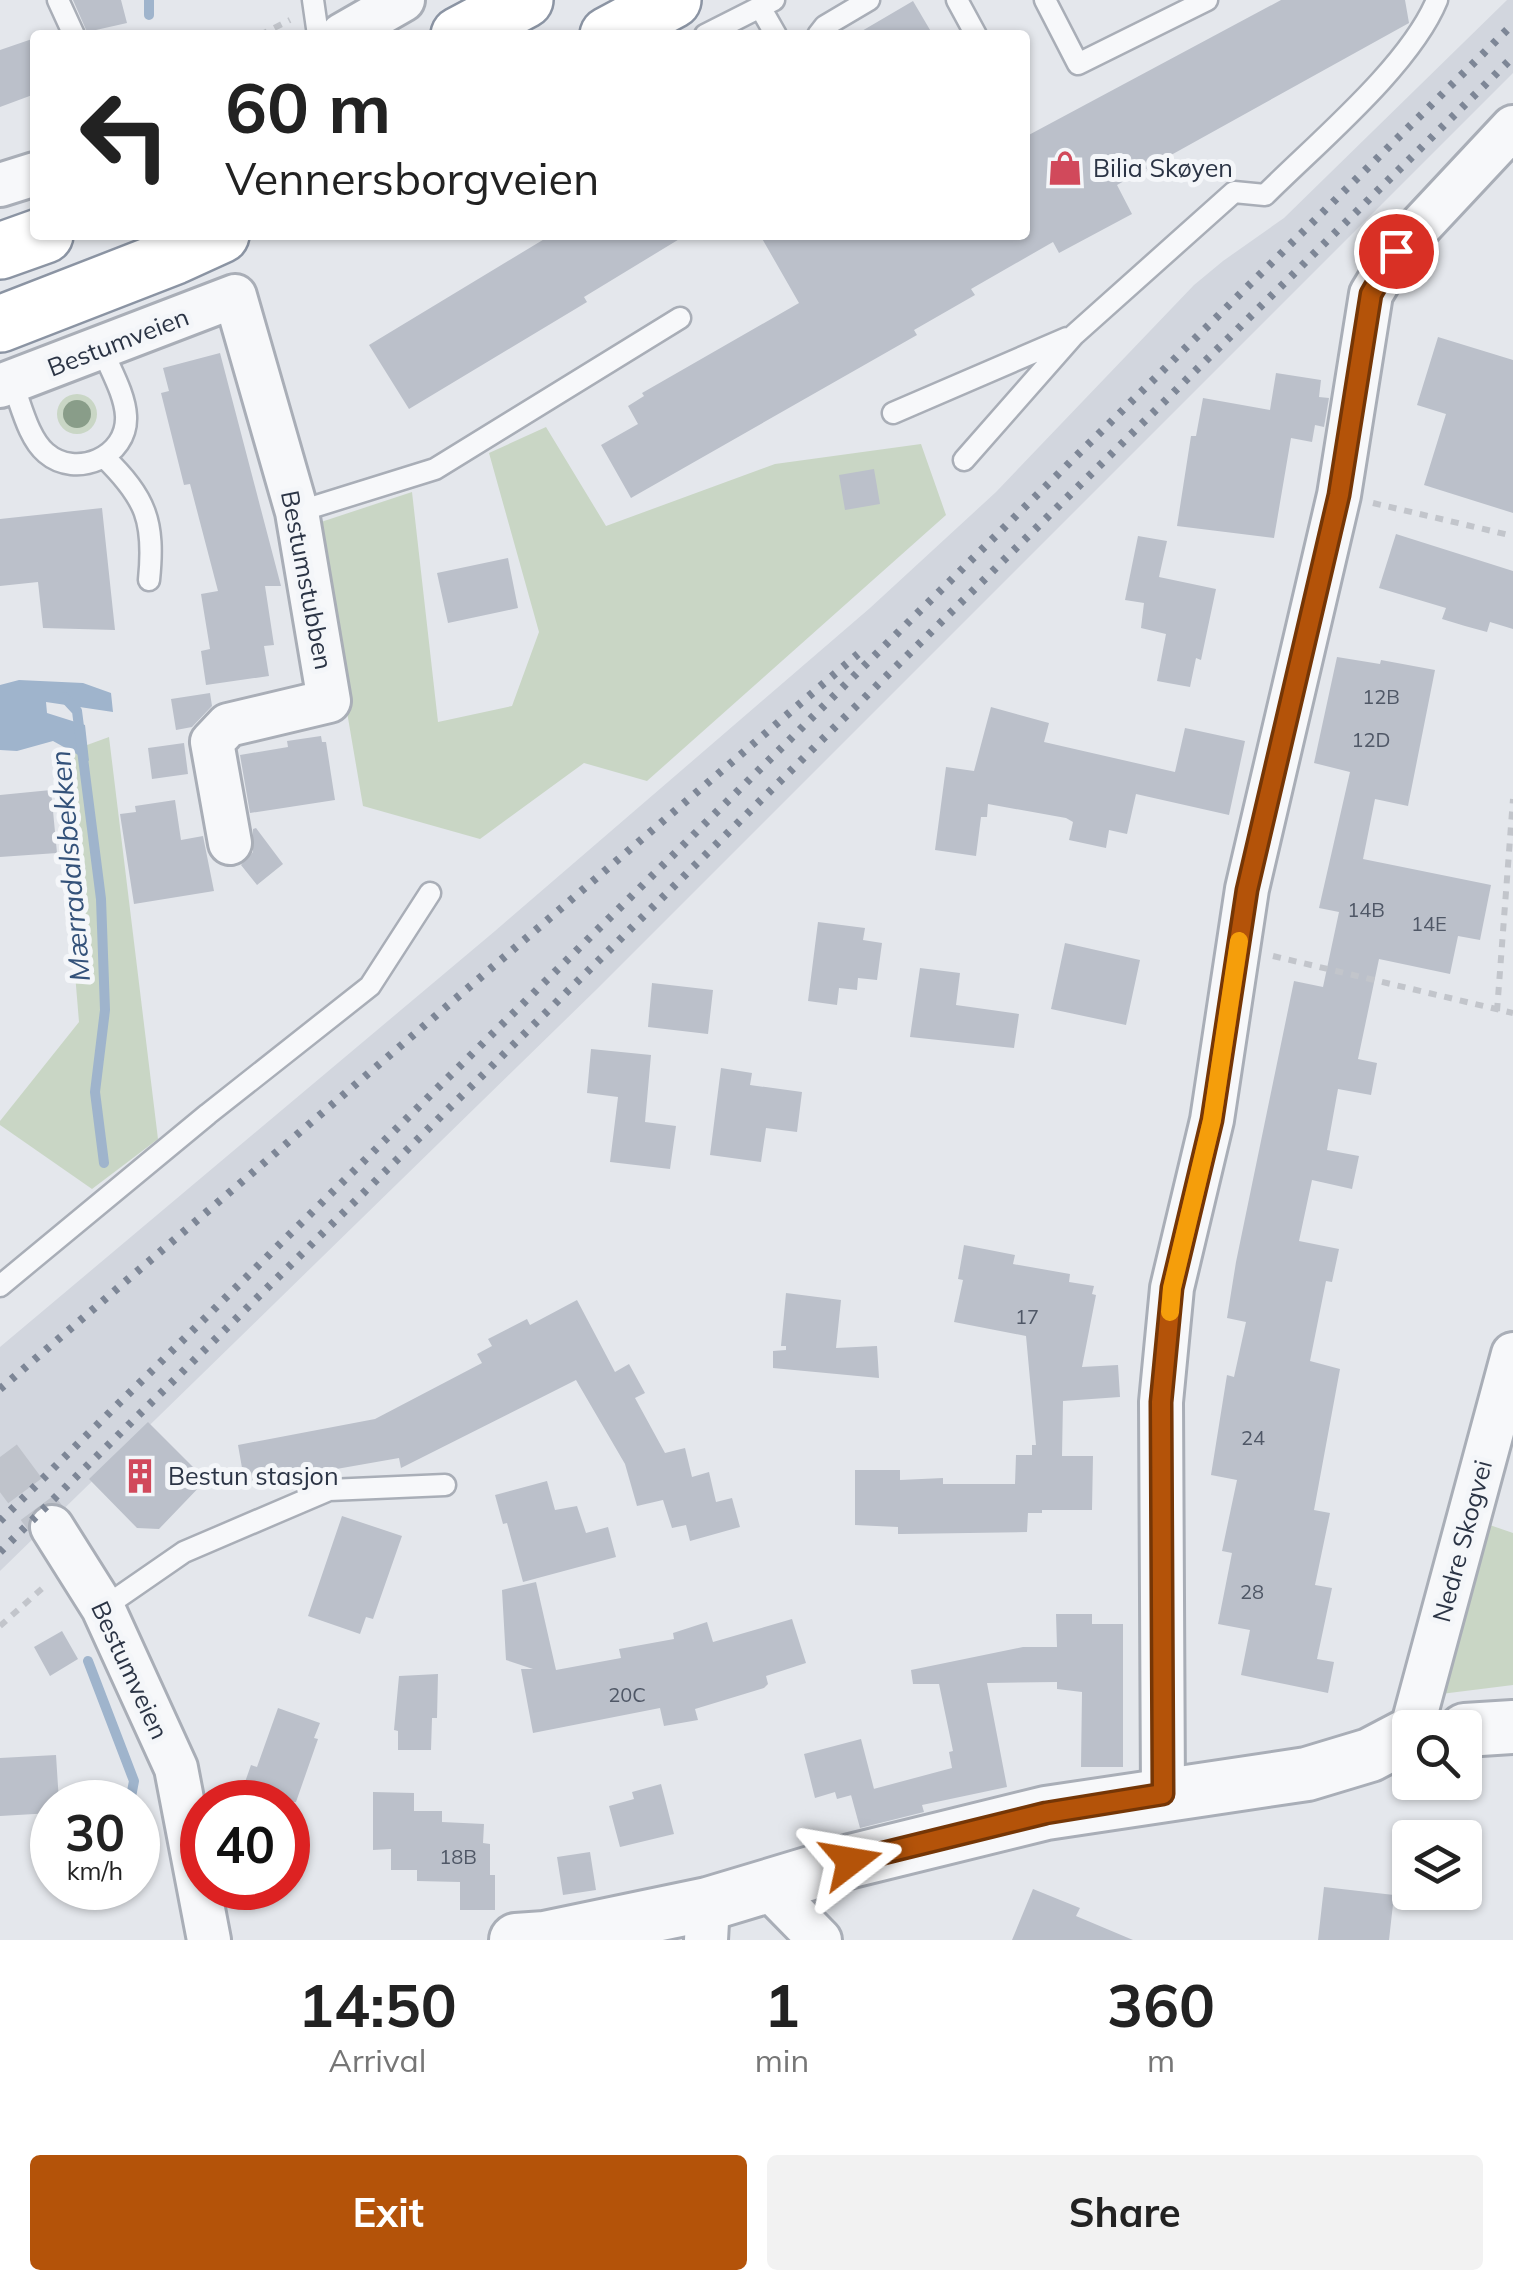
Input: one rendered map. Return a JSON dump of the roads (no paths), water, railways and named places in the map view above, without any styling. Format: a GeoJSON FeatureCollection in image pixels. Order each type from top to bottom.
{"type":"FeatureCollection","features":[{"type":"Feature","properties":{"kind":"highway"},"geometry":{"type":"LineString","coordinates":[[468,30],[525,0]]}},
{"type":"Feature","properties":{"kind":"highway"},"geometry":{"type":"LineString","coordinates":[[617,30],[673,0]]}},
{"type":"Feature","properties":{"kind":"highway"},"geometry":{"type":"LineString","coordinates":[[0,252],[32,240]]}},
{"type":"Feature","properties":{"kind":"highway"},"geometry":{"type":"LineString","coordinates":[[0,324],[210,240]]}},
{"type":"Feature","properties":{"kind":"street"},"geometry":{"type":"LineString","coordinates":[[351,30],[403,0]]}},
{"type":"Feature","properties":{"kind":"street"},"geometry":{"type":"LineString","coordinates":[[1163,1794],[1161,1402],[1172,1288],[1212,1120],[1247,890],[1339,495],[1371,294],[1396,251],[1513,126]]}},
{"type":"Feature","properties":{"kind":"street"},"geometry":{"type":"LineString","coordinates":[[0,185],[30,176]]}},
{"type":"Feature","properties":{"kind":"street","name":"Bestumveien"},"geometry":{"type":"LineString","coordinates":[[6,384],[235,296]]}},
{"type":"Feature","properties":{"kind":"street","name":"Bestumstubben"},"geometry":{"type":"LineString","coordinates":[[230,843],[212,742],[228,726],[329,700],[297,512],[235,296]]}},
{"type":"Feature","properties":{"kind":"street","name":"Nedre Skogvei"},"geometry":{"type":"LineString","coordinates":[[1417,1710],[1513,1354]]}},
{"type":"Feature","properties":{"kind":"street","name":"Bestumveien"},"geometry":{"type":"LineString","coordinates":[[63,1544],[104,1608],[176,1768],[209,1940]]}},
{"type":"Feature","properties":{"kind":"street"},"geometry":{"type":"LineString","coordinates":[[1482,1729],[1513,1727]]}},
{"type":"Feature","properties":{"kind":"street"},"geometry":{"type":"LineString","coordinates":[[516,1940],[707,1922],[770,1888],[851,1861],[1046,1813],[1307,1774],[1370,1755],[1392,1742]]}},
{"type":"Feature","properties":{"kind":"street"},"geometry":{"type":"LineString","coordinates":[[770,1888],[820,1940]]}},
{"type":"Feature","properties":{"kind":"lane"},"geometry":{"type":"LineString","coordinates":[[58,0],[72,30]]}},
{"type":"Feature","properties":{"kind":"lane"},"geometry":{"type":"LineString","coordinates":[[313,0],[317,30]]}},
{"type":"Feature","properties":{"kind":"lane"},"geometry":{"type":"LineString","coordinates":[[822,30],[869,0]]}},
{"type":"Feature","properties":{"kind":"lane"},"geometry":{"type":"LineString","coordinates":[[957,0],[973,30]]}},
{"type":"Feature","properties":{"kind":"lane"},"geometry":{"type":"LineString","coordinates":[[1045,0],[1078,64],[1207,0]]}},
{"type":"Feature","properties":{"kind":"lane"},"geometry":{"type":"LineString","coordinates":[[964,460],[1074,335],[1234,192],[1266,194],[1384,78],[1437,0]]}},
{"type":"Feature","properties":{"kind":"lane"},"geometry":{"type":"LineString","coordinates":[[714,30],[767,4],[775,30]]}},
{"type":"Feature","properties":{"kind":"lane"},"geometry":{"type":"LineString","coordinates":[[297,512],[435,469],[680,318]]}},
{"type":"Feature","properties":{"kind":"lane"},"geometry":{"type":"LineString","coordinates":[[893,413],[1074,335]]}},
{"type":"Feature","properties":{"kind":"lane"},"geometry":{"type":"LineString","coordinates":[[6,384],[46,454],[60,462],[90,464],[104,457],[122,436],[126,410],[102,349]]}},
{"type":"Feature","properties":{"kind":"lane"},"geometry":{"type":"LineString","coordinates":[[104,457],[129,482],[144,505],[150,524],[149,580]]}},
{"type":"Feature","properties":{"kind":"lane"},"geometry":{"type":"LineString","coordinates":[[0,1286],[370,986],[430,893]]}},
{"type":"Feature","properties":{"kind":"lane"},"geometry":{"type":"LineString","coordinates":[[104,1608],[184,1552],[329,1490],[446,1486]]}},
{"type":"Feature","properties":{"kind":"water"},"geometry":{"type":"Polygon","coordinates":[[[19,680],[83,683],[111,693],[113,712],[46,702],[47,713],[85,725],[89,761],[53,741],[17,751],[0,750],[0,685],[19,680]]]}},
{"type":"Feature","properties":{"kind":"waterway","name":"Mærradalsbekken"},"geometry":{"type":"LineString","coordinates":[[149,0],[149,15]]}},
{"type":"Feature","properties":{"kind":"waterway","name":"Mærradalsbekken"},"geometry":{"type":"LineString","coordinates":[[64,697],[77,711],[101,899],[105,1010],[95,1092],[104,1163]]}},
{"type":"Feature","properties":{"kind":"waterway","name":"Mærradalsbekken"},"geometry":{"type":"LineString","coordinates":[[88,1661],[134,1780]]}},
{"type":"Feature","properties":{"kind":"tunnel"},"geometry":{"type":"LineString","coordinates":[[0,1457],[52,1527]]}},
{"type":"Feature","properties":{"kind":"railway"},"geometry":{"type":"LineString","coordinates":[[0,1521],[1513,24]]}},
{"type":"Feature","properties":{"kind":"railway"},"geometry":{"type":"LineString","coordinates":[[0,1552],[1513,57]]}},
{"type":"Feature","properties":{"kind":"railway"},"geometry":{"type":"LineString","coordinates":[[0,1389],[858,654]]}},
{"type":"Feature","properties":{"kind":"place","name":"Bilia Skøyen"},"geometry":{"type":"Point","coordinates":[1065,168]}},
{"type":"Feature","properties":{"kind":"place","name":"Bestun stasjon"},"geometry":{"type":"Point","coordinates":[140,1476]}}]}
